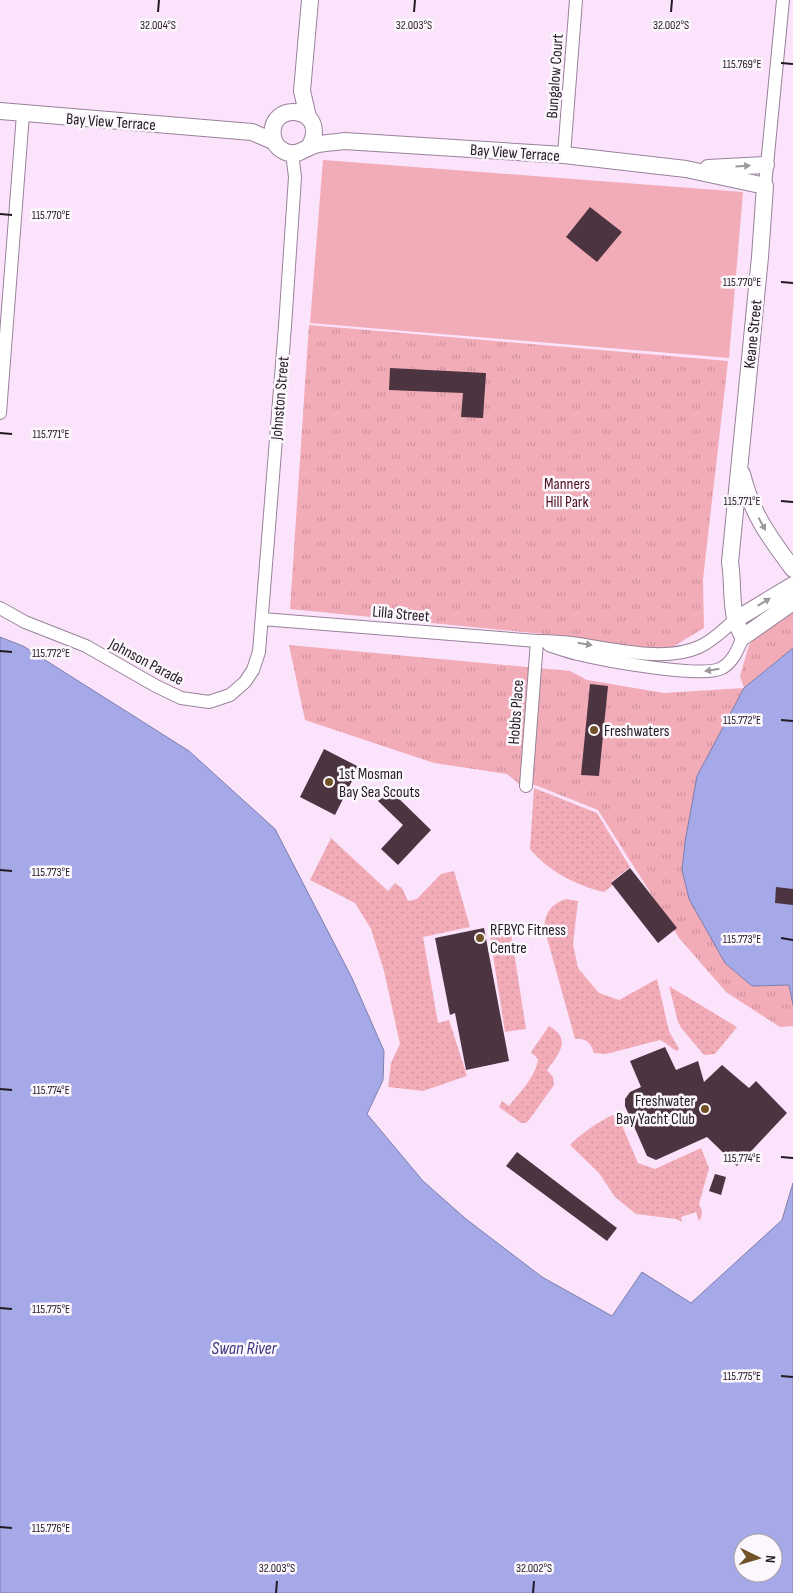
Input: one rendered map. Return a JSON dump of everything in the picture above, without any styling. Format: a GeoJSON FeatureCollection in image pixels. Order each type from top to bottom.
{"type":"FeatureCollection","features":[{"type":"Feature","properties":{"kind":"street"},"geometry":{"type":"LineString","coordinates":[[292,112],[302,91],[310,0]]}},
{"type":"Feature","properties":{"kind":"street","name":"Bungalow Court"},"geometry":{"type":"LineString","coordinates":[[564,155],[576,0]]}},
{"type":"Feature","properties":{"kind":"street","name":"Keane Street"},"geometry":{"type":"LineString","coordinates":[[743,637],[735,620],[730,562],[783,0]]}},
{"type":"Feature","properties":{"kind":"street"},"geometry":{"type":"LineString","coordinates":[[302,91],[311,122],[314,135],[302,150],[280,148],[275,142],[273,130],[276,121],[283,114],[292,112],[302,113],[311,122]]}},
{"type":"Feature","properties":{"kind":"street","name":"Bay View Terrace"},"geometry":{"type":"LineString","coordinates":[[0,111],[252,132],[275,142]]}},
{"type":"Feature","properties":{"kind":"street"},"geometry":{"type":"LineString","coordinates":[[0,413],[23,114]]}},
{"type":"Feature","properties":{"kind":"street","name":"Bay View Terrace"},"geometry":{"type":"LineString","coordinates":[[252,132],[276,121]]}},
{"type":"Feature","properties":{"kind":"street","name":"Bay View Terrace"},"geometry":{"type":"LineString","coordinates":[[311,122],[344,141]]}},
{"type":"Feature","properties":{"kind":"street","name":"Bay View Terrace"},"geometry":{"type":"LineString","coordinates":[[302,150],[344,141],[564,155],[686,169],[764,186]]}},
{"type":"Feature","properties":{"kind":"street","name":"Johnston Street"},"geometry":{"type":"LineString","coordinates":[[262,619],[295,177],[302,150]]}},
{"type":"Feature","properties":{"kind":"street","name":"Bay View Terrace"},"geometry":{"type":"LineString","coordinates":[[686,169],[766,165]]}},
{"type":"Feature","properties":{"kind":"street"},"geometry":{"type":"LineString","coordinates":[[739,462],[751,505],[764,530],[793,568]]}},
{"type":"Feature","properties":{"kind":"street"},"geometry":{"type":"LineString","coordinates":[[735,620],[793,585]]}},
{"type":"Feature","properties":{"kind":"street"},"geometry":{"type":"LineString","coordinates":[[743,637],[793,602]]}},
{"type":"Feature","properties":{"kind":"street","name":"Johnson Parade"},"geometry":{"type":"LineString","coordinates":[[0,608],[25,622],[86,646],[172,694],[181,698],[209,702],[230,695],[245,682],[253,670],[259,652],[262,619]]}},
{"type":"Feature","properties":{"kind":"street","name":"Lilla Street"},"geometry":{"type":"LineString","coordinates":[[262,619],[570,642],[664,655],[699,647],[710,641],[735,620]]}},
{"type":"Feature","properties":{"kind":"street","name":"Lilla Street"},"geometry":{"type":"LineString","coordinates":[[537,641],[577,654],[666,670],[705,672],[720,669],[728,663],[743,637]]}},
{"type":"Feature","properties":{"kind":"street","name":"Hobbs Place"},"geometry":{"type":"LineString","coordinates":[[526,786],[537,641]]}},
{"type":"Feature","properties":{"kind":"green space"},"geometry":{"type":"Polygon","coordinates":[[[323,160],[743,192],[729,358],[310,323],[323,160]]]}},
{"type":"Feature","properties":{"kind":"green space","name":"Manners Hill Park"},"geometry":{"type":"Polygon","coordinates":[[[309,325],[728,361],[703,579],[704,628],[664,652],[544,634],[290,609],[309,325]]]}},
{"type":"Feature","properties":{"kind":"green space"},"geometry":{"type":"Polygon","coordinates":[[[793,608],[793,648],[744,688],[740,676],[749,645],[767,624],[793,608]]]}},
{"type":"Feature","properties":{"kind":"green space"},"geometry":{"type":"Polygon","coordinates":[[[289,645],[570,671],[587,680],[664,693],[744,688],[718,949],[725,963],[752,986],[789,985],[793,1005],[793,1026],[780,1027],[726,992],[679,938],[598,810],[535,785],[519,784],[507,774],[434,763],[305,720],[289,645]]]}},
{"type":"Feature","properties":{"kind":"green space"},"geometry":{"type":"Polygon","coordinates":[[[534,788],[597,813],[630,867],[611,882],[613,885],[604,892],[573,882],[554,871],[530,849],[534,788]]]}},
{"type":"Feature","properties":{"kind":"green space"},"geometry":{"type":"Polygon","coordinates":[[[331,838],[388,891],[395,883],[402,888],[408,901],[417,899],[441,874],[454,871],[470,927],[423,937],[438,1023],[449,1020],[467,1076],[423,1091],[388,1087],[391,1063],[400,1044],[384,971],[371,929],[355,903],[310,880],[331,838]]]}},
{"type":"Feature","properties":{"kind":"green space"},"geometry":{"type":"Polygon","coordinates":[[[566,899],[578,901],[573,944],[578,968],[599,993],[619,1000],[657,979],[669,1031],[679,1049],[677,1051],[660,1040],[606,1054],[594,1053],[588,1042],[582,1039],[575,1039],[544,927],[550,909],[566,899]]]}},
{"type":"Feature","properties":{"kind":"green space"},"geometry":{"type":"Polygon","coordinates":[[[511,933],[526,1029],[505,1032],[490,936],[511,933]]]}},
{"type":"Feature","properties":{"kind":"green space"},"geometry":{"type":"Polygon","coordinates":[[[669,986],[737,1027],[715,1054],[704,1055],[682,1029],[678,1022],[669,986]]]}},
{"type":"Feature","properties":{"kind":"green space"},"geometry":{"type":"Polygon","coordinates":[[[549,1026],[556,1031],[562,1042],[559,1053],[547,1070],[553,1077],[554,1085],[529,1120],[526,1123],[521,1123],[499,1107],[502,1101],[509,1106],[531,1078],[538,1059],[531,1052],[549,1026]]]}},
{"type":"Feature","properties":{"kind":"green space"},"geometry":{"type":"Polygon","coordinates":[[[613,1115],[621,1123],[638,1163],[655,1169],[701,1148],[709,1168],[699,1204],[702,1211],[699,1221],[696,1212],[681,1217],[682,1222],[676,1219],[636,1214],[615,1197],[599,1173],[570,1145],[590,1128],[613,1115]]]}},
{"type":"Feature","properties":{"kind":"water","name":"Swan River"},"geometry":{"type":"Polygon","coordinates":[[[0,637],[23,646],[189,751],[275,829],[352,978],[384,1051],[383,1080],[367,1114],[423,1181],[466,1219],[542,1277],[612,1316],[642,1272],[691,1303],[782,1220],[793,1183],[793,1593],[0,1593],[0,637]]]}},
{"type":"Feature","properties":{"kind":"water"},"geometry":{"type":"Polygon","coordinates":[[[793,648],[793,1005],[789,985],[752,986],[725,963],[689,899],[682,870],[697,776],[744,688],[793,648]]]}},
{"type":"Feature","properties":{"kind":"building"},"geometry":{"type":"Polygon","coordinates":[[[590,207],[622,232],[597,262],[566,237],[590,207]]]}},
{"type":"Feature","properties":{"kind":"building"},"geometry":{"type":"Polygon","coordinates":[[[390,368],[486,373],[483,418],[461,417],[463,393],[389,390],[390,368]]]}},
{"type":"Feature","properties":{"kind":"building","name":"Freshwaters"},"geometry":{"type":"Polygon","coordinates":[[[590,684],[608,686],[599,776],[581,775],[590,684]]]}},
{"type":"Feature","properties":{"kind":"building","name":"1st Mosman Bay Sea Scouts"},"geometry":{"type":"Polygon","coordinates":[[[324,749],[359,767],[335,815],[300,797],[324,749]]]}},
{"type":"Feature","properties":{"kind":"building"},"geometry":{"type":"Polygon","coordinates":[[[389,789],[431,830],[398,865],[381,849],[403,825],[378,801],[389,789]]]}},
{"type":"Feature","properties":{"kind":"building"},"geometry":{"type":"Polygon","coordinates":[[[630,868],[677,928],[658,943],[611,883],[630,868]]]}},
{"type":"Feature","properties":{"kind":"building"},"geometry":{"type":"Polygon","coordinates":[[[776,887],[793,889],[793,905],[775,903],[776,887]]]}},
{"type":"Feature","properties":{"kind":"building"},"geometry":{"type":"Polygon","coordinates":[[[484,928],[509,1061],[466,1070],[455,1013],[450,1015],[435,938],[484,928]]]}},
{"type":"Feature","properties":{"kind":"building","name":"Freshwater Bay Yacht Club"},"geometry":{"type":"Polygon","coordinates":[[[665,1047],[676,1070],[698,1061],[704,1082],[722,1065],[749,1088],[756,1081],[787,1113],[737,1166],[707,1137],[656,1160],[647,1156],[625,1106],[625,1099],[630,1092],[641,1087],[630,1061],[665,1047]]]}},
{"type":"Feature","properties":{"kind":"building"},"geometry":{"type":"Polygon","coordinates":[[[517,1152],[617,1228],[607,1241],[506,1166],[517,1152]]]}},
{"type":"Feature","properties":{"kind":"building"},"geometry":{"type":"Polygon","coordinates":[[[715,1174],[726,1177],[721,1195],[709,1191],[715,1174]]]}},
{"type":"Feature","properties":{"kind":"place","name":"Freshwaters"},"geometry":{"type":"Point","coordinates":[594,730]}},
{"type":"Feature","properties":{"kind":"place","name":"1st Mosman Bay Sea Scouts"},"geometry":{"type":"Point","coordinates":[329,782]}},
{"type":"Feature","properties":{"kind":"place","name":"RFBYC Fitness Centre"},"geometry":{"type":"Point","coordinates":[480,938]}},
{"type":"Feature","properties":{"kind":"place","name":"Freshwater Bay Yacht Club"},"geometry":{"type":"Point","coordinates":[705,1109]}}]}
